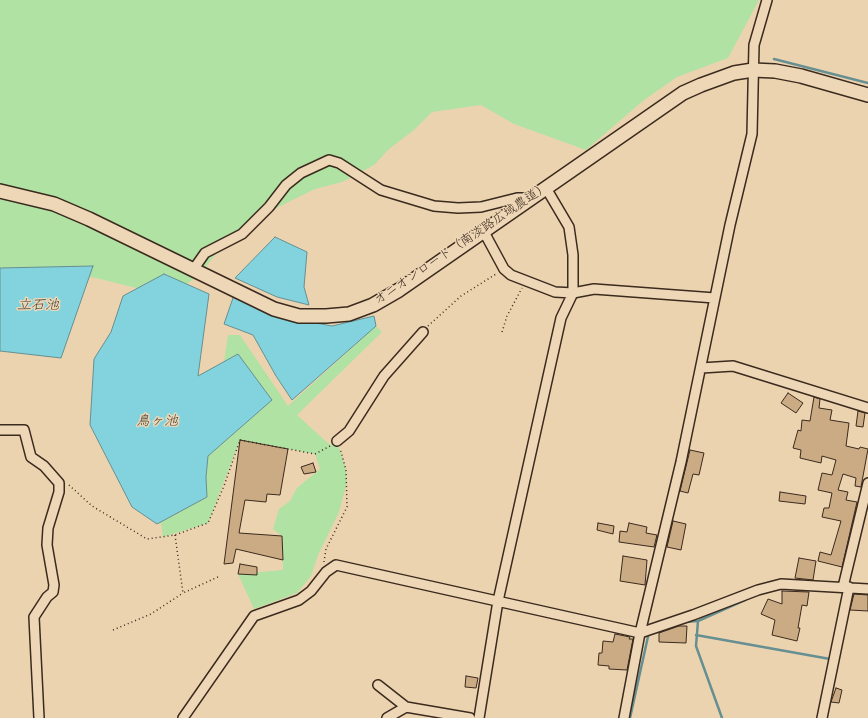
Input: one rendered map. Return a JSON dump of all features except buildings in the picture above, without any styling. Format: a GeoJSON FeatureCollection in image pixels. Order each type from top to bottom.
{"type":"FeatureCollection","features":[{"type":"Feature","properties":{"kind":"street"},"geometry":{"type":"LineString","coordinates":[[624,718],[640,633],[681,462],[730,225],[752,134],[754,45],[767,0]]}},
{"type":"Feature","properties":{"kind":"street","name":"オニオンロード（南淡路広域農道）"},"geometry":{"type":"LineString","coordinates":[[0,191],[54,204],[89,219],[274,309],[299,316],[350,314],[372,305],[399,290],[683,93],[722,76],[753,70],[775,71],[801,76],[868,95]]}},
{"type":"Feature","properties":{"kind":"street"},"geometry":{"type":"LineString","coordinates":[[193,270],[204,253],[242,234],[269,207],[286,185],[301,173],[329,160],[338,163],[381,190],[434,206],[458,208],[481,207],[517,198],[524,198],[527,201]]}},
{"type":"Feature","properties":{"kind":"street"},"geometry":{"type":"LineString","coordinates":[[479,718],[498,601],[561,318],[572,293],[573,255],[569,227],[546,188]]}},
{"type":"Feature","properties":{"kind":"street"},"geometry":{"type":"LineString","coordinates":[[484,232],[504,268],[512,275],[555,292],[572,293],[594,289],[715,298]]}},
{"type":"Feature","properties":{"kind":"street"},"geometry":{"type":"LineString","coordinates":[[337,441],[349,431],[384,376],[422,332]]}},
{"type":"Feature","properties":{"kind":"street"},"geometry":{"type":"LineString","coordinates":[[701,368],[733,366],[868,408]]}},
{"type":"Feature","properties":{"kind":"street"},"geometry":{"type":"LineString","coordinates":[[0,430],[24,430],[31,457],[44,466],[59,483],[59,492],[48,528],[47,545],[54,585],[53,592],[47,597],[34,617],[39,718]]}},
{"type":"Feature","properties":{"kind":"street"},"geometry":{"type":"LineString","coordinates":[[822,718],[846,587],[868,483]]}},
{"type":"Feature","properties":{"kind":"street"},"geometry":{"type":"LineString","coordinates":[[183,718],[254,616],[300,600],[311,591],[326,572],[336,565],[640,633],[693,616],[758,590],[781,584],[868,589]]}},
{"type":"Feature","properties":{"kind":"street"},"geometry":{"type":"LineString","coordinates":[[378,685],[406,707],[470,718]]}},
{"type":"Feature","properties":{"kind":"street"},"geometry":{"type":"LineString","coordinates":[[387,718],[406,707]]}},
{"type":"Feature","properties":{"kind":"path"},"geometry":{"type":"LineString","coordinates":[[422,332],[461,296],[504,268]]}},
{"type":"Feature","properties":{"kind":"path"},"geometry":{"type":"LineString","coordinates":[[502,332],[507,316],[525,281]]}},
{"type":"Feature","properties":{"kind":"path"},"geometry":{"type":"LineString","coordinates":[[59,483],[69,485],[92,506],[146,539],[176,535],[208,523],[240,440],[315,454],[337,441],[346,470],[347,507],[326,549],[324,563],[326,572]]}},
{"type":"Feature","properties":{"kind":"path"},"geometry":{"type":"LineString","coordinates":[[176,535],[183,593]]}},
{"type":"Feature","properties":{"kind":"path"},"geometry":{"type":"LineString","coordinates":[[114,630],[151,614],[183,593],[220,576]]}},
{"type":"Feature","properties":{"kind":"green space"},"geometry":{"type":"Polygon","coordinates":[[[0,0],[759,0],[728,58],[677,77],[644,100],[586,150],[514,124],[481,105],[432,112],[414,130],[389,149],[374,165],[342,182],[315,189],[270,211],[219,250],[201,273],[187,284],[140,289],[96,278],[51,272],[0,272],[0,0]]]}},
{"type":"Feature","properties":{"kind":"green space"},"geometry":{"type":"Polygon","coordinates":[[[376,326],[382,332],[297,415],[330,445],[337,441],[346,470],[347,482],[339,512],[318,555],[311,576],[297,593],[254,609],[238,574],[283,570],[282,536],[273,529],[279,509],[290,501],[297,488],[320,469],[315,454],[240,440],[208,523],[163,537],[161,522],[207,497],[206,477],[208,456],[272,400],[238,354],[224,362],[228,335],[240,335],[288,406],[376,326]]]}},
{"type":"Feature","properties":{"kind":"water"},"geometry":{"type":"Polygon","coordinates":[[[275,237],[307,252],[304,287],[309,305],[277,297],[235,278],[275,237]]]}},
{"type":"Feature","properties":{"kind":"water","name":"立石池"},"geometry":{"type":"Polygon","coordinates":[[[93,266],[61,358],[0,351],[0,268],[93,266]]]}},
{"type":"Feature","properties":{"kind":"water","name":"鳥ヶ池"},"geometry":{"type":"Polygon","coordinates":[[[164,274],[209,294],[198,376],[238,354],[272,400],[208,456],[206,477],[207,497],[157,524],[132,507],[90,425],[94,359],[111,332],[123,296],[164,274]]]}},
{"type":"Feature","properties":{"kind":"water"},"geometry":{"type":"Polygon","coordinates":[[[234,295],[272,315],[332,326],[374,316],[376,326],[292,400],[276,376],[253,335],[224,324],[234,295]]]}},
{"type":"Feature","properties":{"kind":"waterway"},"geometry":{"type":"LineString","coordinates":[[774,59],[868,83]]}},
{"type":"Feature","properties":{"kind":"waterway"},"geometry":{"type":"LineString","coordinates":[[683,622],[698,621],[745,600]]}},
{"type":"Feature","properties":{"kind":"waterway"},"geometry":{"type":"LineString","coordinates":[[698,621],[696,646],[722,718]]}},
{"type":"Feature","properties":{"kind":"waterway"},"geometry":{"type":"LineString","coordinates":[[630,718],[649,632]]}},
{"type":"Feature","properties":{"kind":"waterway"},"geometry":{"type":"LineString","coordinates":[[696,635],[830,659]]}}]}
